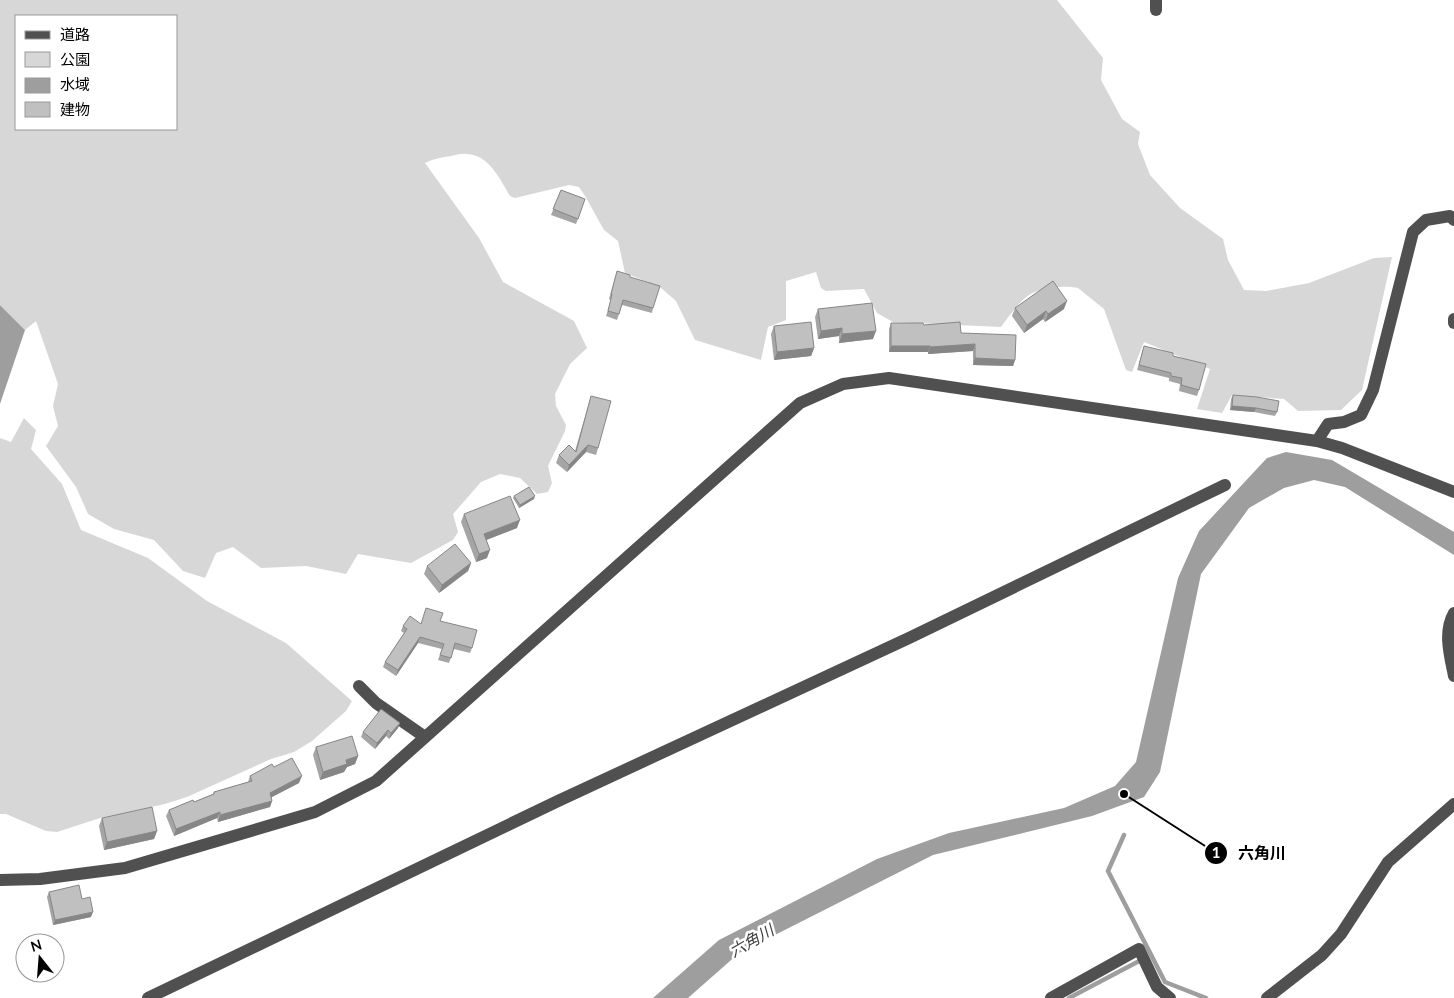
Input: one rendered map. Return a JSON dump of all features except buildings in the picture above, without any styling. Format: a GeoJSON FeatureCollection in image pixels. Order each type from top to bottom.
{"type":"FeatureCollection","features":[{"type":"Feature","properties":{"kind":"street"},"geometry":{"type":"LineString","coordinates":[[1318,440],[1328,424],[1344,422],[1361,415],[1373,390],[1413,232],[1426,220],[1450,216],[1454,220]]}},
{"type":"Feature","properties":{"kind":"street"},"geometry":{"type":"LineString","coordinates":[[0,880],[40,879],[125,868],[315,812],[376,781],[800,403],[843,384],[889,378],[1318,440],[1454,492]]}},
{"type":"Feature","properties":{"kind":"street"},"geometry":{"type":"LineString","coordinates":[[148,998],[558,801],[909,638],[1225,485]]}},
{"type":"Feature","properties":{"kind":"street"},"geometry":{"type":"LineString","coordinates":[[1454,612],[1450,620],[1454,676]]}},
{"type":"Feature","properties":{"kind":"street"},"geometry":{"type":"LineString","coordinates":[[359,686],[376,703],[425,737]]}},
{"type":"Feature","properties":{"kind":"street"},"geometry":{"type":"LineString","coordinates":[[1267,998],[1322,955],[1341,934],[1388,862],[1454,804]]}},
{"type":"Feature","properties":{"kind":"street"},"geometry":{"type":"LineString","coordinates":[[1051,998],[1139,949],[1157,987],[1170,998]]}},
{"type":"Feature","properties":{"kind":"green space"},"geometry":{"type":"Polygon","coordinates":[[[0,0],[1057,0],[1103,58],[1101,80],[1122,119],[1140,132],[1138,144],[1150,175],[1180,208],[1223,239],[1228,260],[1244,290],[1266,291],[1309,283],[1374,258],[1392,257],[1362,390],[1341,410],[1298,411],[1284,399],[1232,395],[1222,413],[1197,409],[1210,369],[1144,342],[1132,372],[1126,370],[1104,309],[1078,288],[1057,287],[1042,289],[1029,295],[1001,327],[893,322],[877,313],[864,289],[826,291],[821,288],[816,272],[786,281],[786,320],[768,327],[761,360],[695,340],[676,301],[660,287],[625,273],[618,241],[604,230],[579,187],[569,185],[515,198],[510,196],[488,163],[475,155],[463,154],[434,159],[425,163],[479,238],[503,282],[574,321],[587,348],[570,364],[555,394],[556,406],[566,425],[548,466],[552,483],[548,492],[537,494],[520,478],[500,474],[481,482],[453,514],[458,532],[453,540],[411,563],[358,554],[346,574],[306,566],[261,568],[233,547],[216,553],[205,578],[183,571],[154,540],[114,529],[88,514],[76,487],[46,446],[58,426],[53,406],[58,384],[36,321],[25,330],[0,305],[0,0]]]}},
{"type":"Feature","properties":{"kind":"green space"},"geometry":{"type":"Polygon","coordinates":[[[24,418],[36,430],[31,449],[62,484],[81,530],[148,558],[207,601],[286,643],[352,701],[346,711],[312,741],[294,752],[271,759],[187,797],[165,804],[100,818],[57,832],[46,831],[6,814],[0,814],[0,438],[11,442],[24,418]]]}},
{"type":"Feature","properties":{"kind":"water"},"geometry":{"type":"Polygon","coordinates":[[[0,305],[25,330],[0,404],[0,305]]]}},
{"type":"Feature","properties":{"kind":"water"},"geometry":{"type":"Polygon","coordinates":[[[1286,452],[1332,460],[1454,532],[1454,555],[1345,487],[1314,480],[1284,488],[1249,508],[1201,574],[1160,772],[1144,797],[1092,816],[933,855],[739,953],[688,998],[653,998],[719,940],[877,859],[949,833],[1064,808],[1115,786],[1136,762],[1178,578],[1199,531],[1267,458],[1286,452]]]}},
{"type":"Feature","properties":{"kind":"waterway"},"geometry":{"type":"LineString","coordinates":[[1124,835],[1108,871],[1165,982],[1206,998]]}},
{"type":"Feature","properties":{"kind":"waterway"},"geometry":{"type":"LineString","coordinates":[[1069,998],[1143,959]]}},
{"type":"Feature","properties":{"kind":"place","name":"六角川"},"geometry":{"type":"Point","coordinates":[1124,794]}}]}
